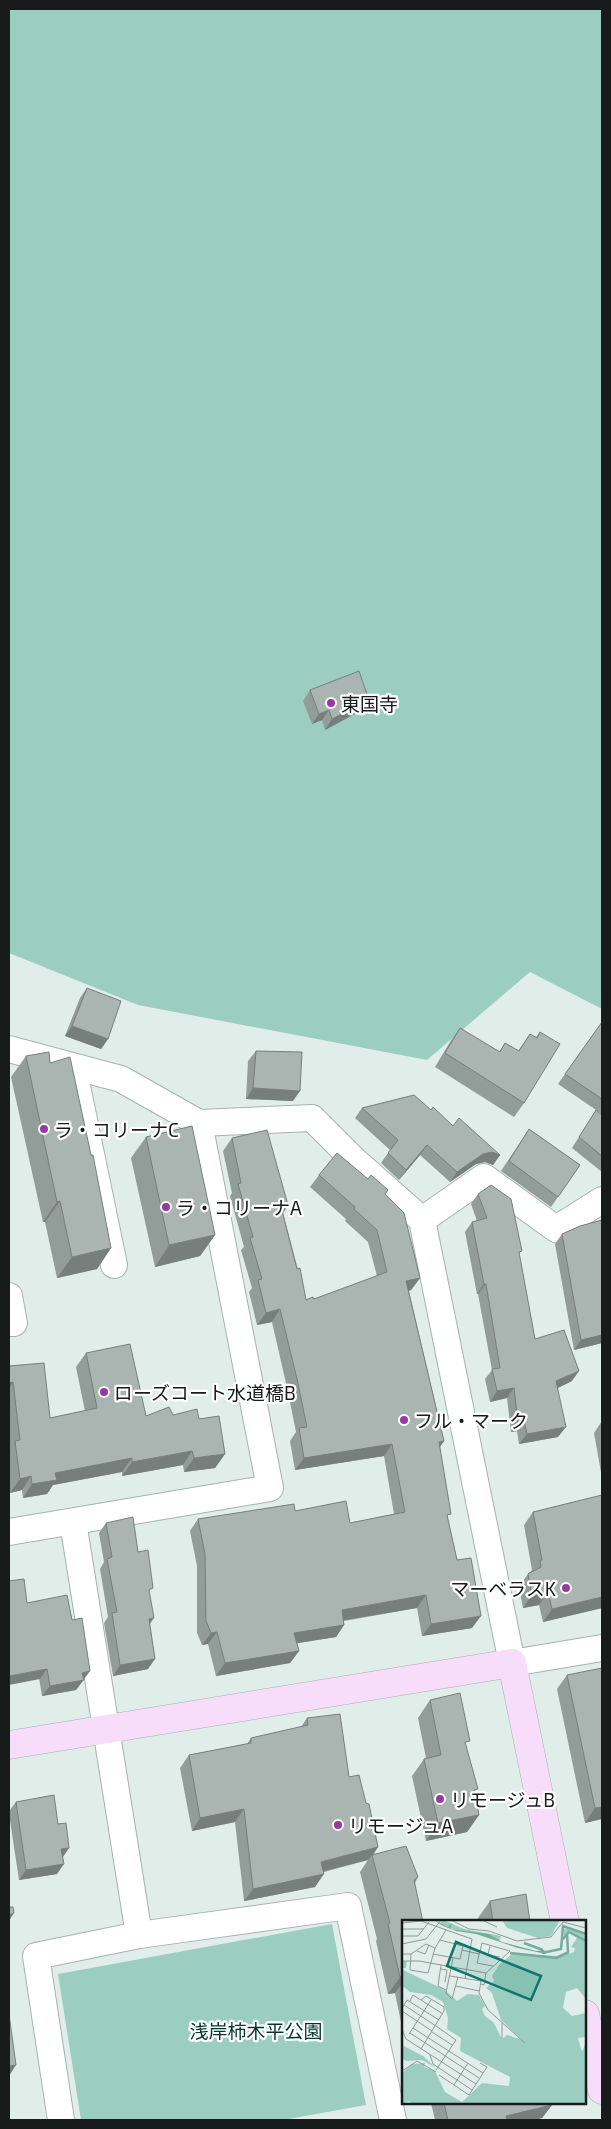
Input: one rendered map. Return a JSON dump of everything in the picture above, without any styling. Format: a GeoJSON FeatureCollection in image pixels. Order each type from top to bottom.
{"type":"FeatureCollection","features":[{"type":"Feature","properties":{"kind":"street"},"geometry":{"type":"LineString","coordinates":[[9,1049],[121,1079],[199,1123],[312,1118],[353,1159],[422,1220],[566,1920]]}},
{"type":"Feature","properties":{"kind":"street"},"geometry":{"type":"LineString","coordinates":[[73,1067],[114,1265]]}},
{"type":"Feature","properties":{"kind":"street"},"geometry":{"type":"LineString","coordinates":[[9,1532],[270,1488],[199,1123]]}},
{"type":"Feature","properties":{"kind":"street"},"geometry":{"type":"LineString","coordinates":[[422,1220],[484,1177],[556,1230],[602,1200]]}},
{"type":"Feature","properties":{"kind":"street"},"geometry":{"type":"LineString","coordinates":[[9,1296],[14,1322],[9,1324]]}},
{"type":"Feature","properties":{"kind":"street"},"geometry":{"type":"LineString","coordinates":[[73,1522],[139,1935]]}},
{"type":"Feature","properties":{"kind":"street"},"geometry":{"type":"LineString","coordinates":[[9,1745],[602,1648]]}},
{"type":"Feature","properties":{"kind":"street"},"geometry":{"type":"LineString","coordinates":[[61,2120],[36,1956],[139,1935],[348,1906],[393,2062],[387,2119]]}},
{"type":"Feature","properties":{"kind":"street"},"geometry":{"type":"LineString","coordinates":[[590,2020],[602,2090]]}},
{"type":"Feature","properties":{"kind":"green space"},"geometry":{"type":"Polygon","coordinates":[[[9,9],[602,9],[602,1009],[530,972],[427,1060],[138,1005],[9,953],[9,9]]]}},
{"type":"Feature","properties":{"kind":"green space","name":"浅岸柿木平公園"},"geometry":{"type":"Polygon","coordinates":[[[332,1924],[366,2105],[283,2120],[81,2120],[58,1974],[332,1924]]]}},
{"type":"Feature","properties":{"kind":"building"},"geometry":{"type":"Polygon","coordinates":[[[359,671],[369,700],[332,719],[329,710],[319,714],[310,690],[359,671]]]}},
{"type":"Feature","properties":{"kind":"building"},"geometry":{"type":"Polygon","coordinates":[[[87,988],[121,1001],[108,1039],[72,1026],[87,988]]]}},
{"type":"Feature","properties":{"kind":"building"},"geometry":{"type":"Polygon","coordinates":[[[602,1022],[602,1099],[565,1074],[602,1022]]]}},
{"type":"Feature","properties":{"kind":"building"},"geometry":{"type":"Polygon","coordinates":[[[460,1028],[500,1052],[505,1043],[519,1051],[530,1034],[537,1038],[540,1032],[560,1044],[524,1103],[445,1053],[460,1028]]]}},
{"type":"Feature","properties":{"kind":"building"},"geometry":{"type":"Polygon","coordinates":[[[256,1051],[302,1052],[300,1091],[253,1088],[256,1051]]]}},
{"type":"Feature","properties":{"kind":"building"},"geometry":{"type":"Polygon","coordinates":[[[49,1052],[50,1063],[70,1057],[91,1155],[93,1155],[111,1248],[72,1257],[60,1201],[57,1202],[26,1056],[49,1052]]]}},
{"type":"Feature","properties":{"kind":"building"},"geometry":{"type":"Polygon","coordinates":[[[414,1095],[431,1110],[433,1107],[453,1126],[459,1118],[500,1155],[492,1152],[483,1154],[457,1172],[427,1145],[406,1170],[388,1153],[398,1140],[362,1108],[414,1095]]]}},
{"type":"Feature","properties":{"kind":"building"},"geometry":{"type":"Polygon","coordinates":[[[596,1110],[602,1115],[602,1156],[579,1137],[596,1110]]]}},
{"type":"Feature","properties":{"kind":"building"},"geometry":{"type":"Polygon","coordinates":[[[192,1126],[215,1235],[169,1245],[146,1137],[192,1126]]]}},
{"type":"Feature","properties":{"kind":"building"},"geometry":{"type":"Polygon","coordinates":[[[529,1129],[580,1165],[558,1197],[509,1161],[529,1129]]]}},
{"type":"Feature","properties":{"kind":"building"},"geometry":{"type":"Polygon","coordinates":[[[267,1130],[288,1205],[281,1207],[297,1269],[300,1268],[306,1300],[313,1297],[314,1299],[387,1272],[377,1230],[354,1209],[355,1207],[319,1175],[337,1153],[368,1179],[371,1175],[388,1190],[385,1194],[404,1213],[420,1278],[406,1281],[444,1441],[439,1442],[451,1514],[447,1515],[457,1560],[471,1558],[481,1616],[431,1624],[426,1595],[342,1610],[344,1625],[294,1633],[299,1651],[225,1663],[217,1632],[211,1633],[206,1621],[205,1554],[198,1519],[294,1504],[295,1511],[346,1501],[350,1523],[405,1512],[392,1444],[304,1458],[299,1428],[307,1427],[297,1379],[280,1309],[266,1313],[258,1280],[262,1279],[250,1238],[253,1237],[238,1184],[241,1183],[232,1138],[267,1130]]]}},
{"type":"Feature","properties":{"kind":"building"},"geometry":{"type":"Polygon","coordinates":[[[491,1185],[511,1199],[522,1251],[519,1252],[535,1339],[564,1330],[579,1371],[556,1381],[566,1427],[527,1434],[524,1421],[518,1422],[514,1388],[497,1391],[492,1369],[500,1368],[486,1284],[484,1284],[472,1222],[487,1218],[478,1194],[491,1185]]]}},
{"type":"Feature","properties":{"kind":"building"},"geometry":{"type":"Polygon","coordinates":[[[602,1220],[602,1335],[581,1340],[562,1234],[580,1226],[602,1220]]]}},
{"type":"Feature","properties":{"kind":"building"},"geometry":{"type":"Polygon","coordinates":[[[130,1344],[146,1416],[169,1407],[173,1415],[197,1409],[199,1419],[219,1416],[225,1454],[194,1458],[192,1451],[132,1462],[132,1458],[55,1473],[57,1480],[32,1484],[31,1476],[20,1479],[15,1441],[20,1440],[13,1382],[9,1383],[9,1366],[44,1363],[50,1418],[97,1408],[86,1353],[130,1344]]]}},
{"type":"Feature","properties":{"kind":"building"},"geometry":{"type":"Polygon","coordinates":[[[602,1495],[602,1597],[552,1609],[548,1592],[532,1595],[528,1574],[541,1567],[540,1560],[542,1560],[533,1512],[602,1495]]]}},
{"type":"Feature","properties":{"kind":"building"},"geometry":{"type":"Polygon","coordinates":[[[133,1517],[138,1552],[148,1550],[153,1588],[149,1590],[154,1618],[149,1619],[155,1659],[120,1665],[112,1613],[117,1612],[107,1559],[112,1557],[106,1523],[133,1517]]]}},
{"type":"Feature","properties":{"kind":"building"},"geometry":{"type":"Polygon","coordinates":[[[24,1579],[27,1603],[67,1595],[72,1620],[82,1618],[90,1671],[82,1673],[84,1680],[50,1686],[47,1669],[9,1676],[9,1581],[24,1579]]]}},
{"type":"Feature","properties":{"kind":"building"},"geometry":{"type":"Polygon","coordinates":[[[602,1668],[602,1807],[595,1808],[567,1675],[602,1668]]]}},
{"type":"Feature","properties":{"kind":"building"},"geometry":{"type":"Polygon","coordinates":[[[460,1693],[470,1741],[465,1742],[478,1789],[474,1790],[479,1815],[438,1823],[424,1759],[441,1755],[430,1700],[460,1693]]]}},
{"type":"Feature","properties":{"kind":"building"},"geometry":{"type":"Polygon","coordinates":[[[340,1714],[349,1777],[359,1775],[366,1803],[369,1804],[378,1847],[321,1862],[324,1874],[253,1889],[244,1809],[200,1818],[189,1755],[251,1743],[251,1738],[308,1725],[307,1718],[340,1714]]]}},
{"type":"Feature","properties":{"kind":"building"},"geometry":{"type":"Polygon","coordinates":[[[54,1795],[58,1824],[66,1823],[69,1848],[61,1849],[64,1864],[26,1870],[16,1802],[54,1795]]]}},
{"type":"Feature","properties":{"kind":"building"},"geometry":{"type":"Polygon","coordinates":[[[406,1846],[418,1877],[414,1880],[423,1920],[402,1920],[402,1976],[400,1977],[388,1924],[390,1923],[372,1855],[406,1846]]]}},
{"type":"Feature","properties":{"kind":"building"},"geometry":{"type":"Polygon","coordinates":[[[526,1894],[530,1920],[493,1920],[490,1901],[526,1894]]]}},
{"type":"Feature","properties":{"kind":"building"},"geometry":{"type":"Polygon","coordinates":[[[9,1907],[13,1907],[14,1913],[9,1915],[9,1907]]]}},
{"type":"Feature","properties":{"kind":"building"},"geometry":{"type":"Polygon","coordinates":[[[9,2014],[16,2065],[9,2066],[9,2014]]]}},
{"type":"Feature","properties":{"kind":"building"},"geometry":{"type":"Polygon","coordinates":[[[444,2104],[552,2105],[506,2116],[507,2120],[448,2120],[444,2104]]]}},
{"type":"Feature","properties":{"kind":"place","name":"東国寺"},"geometry":{"type":"Point","coordinates":[331,703]}},
{"type":"Feature","properties":{"kind":"place","name":"ラ・コリーナC"},"geometry":{"type":"Point","coordinates":[44,1129]}},
{"type":"Feature","properties":{"kind":"place","name":"ラ・コリーナA"},"geometry":{"type":"Point","coordinates":[166,1207]}},
{"type":"Feature","properties":{"kind":"place","name":"ローズコート水道橋B"},"geometry":{"type":"Point","coordinates":[104,1392]}},
{"type":"Feature","properties":{"kind":"place","name":"フル・マーク"},"geometry":{"type":"Point","coordinates":[404,1420]}},
{"type":"Feature","properties":{"kind":"place","name":"マーベラスK"},"geometry":{"type":"Point","coordinates":[566,1588]}},
{"type":"Feature","properties":{"kind":"place","name":"リモージュB"},"geometry":{"type":"Point","coordinates":[440,1799]}},
{"type":"Feature","properties":{"kind":"place","name":"リモージュA"},"geometry":{"type":"Point","coordinates":[338,1825]}}]}
